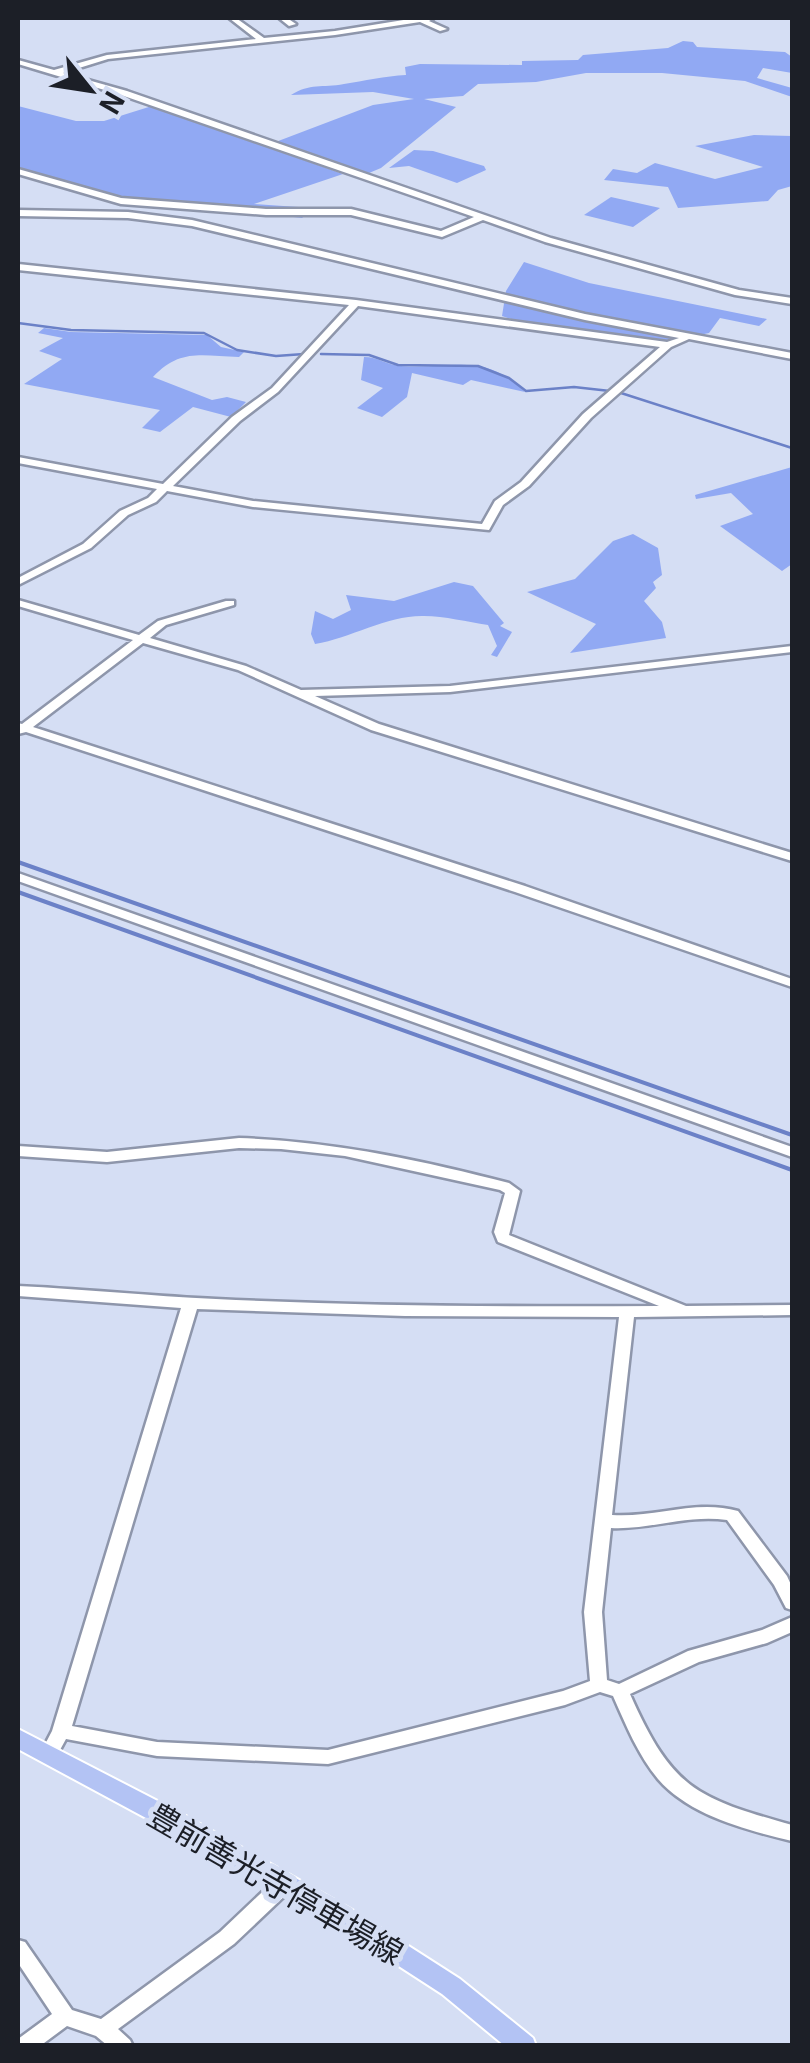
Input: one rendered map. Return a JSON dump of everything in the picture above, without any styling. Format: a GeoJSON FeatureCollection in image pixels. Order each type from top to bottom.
{"type":"FeatureCollection","features":[{"type":"Feature","properties":{"kind":"main road","name":"豊前善光寺停車場線"},"geometry":{"type":"LineString","coordinates":[[18,1738],[285,1883],[446,1982],[524,2046]]}},
{"type":"Feature","properties":{"kind":"street"},"geometry":{"type":"LineString","coordinates":[[232,18],[262,40]]}},
{"type":"Feature","properties":{"kind":"street"},"geometry":{"type":"LineString","coordinates":[[53,73],[107,57],[431,18]]}},
{"type":"Feature","properties":{"kind":"street"},"geometry":{"type":"LineString","coordinates":[[418,19],[444,29]]}},
{"type":"Feature","properties":{"kind":"street"},"geometry":{"type":"LineString","coordinates":[[18,62],[124,94],[536,236],[738,293],[792,301]]}},
{"type":"Feature","properties":{"kind":"street"},"geometry":{"type":"LineString","coordinates":[[18,172],[121,201],[266,212],[351,212],[442,234],[483,217]]}},
{"type":"Feature","properties":{"kind":"street"},"geometry":{"type":"LineString","coordinates":[[18,213],[128,215],[192,223],[684,339],[792,356]]}},
{"type":"Feature","properties":{"kind":"street"},"geometry":{"type":"LineString","coordinates":[[18,266],[356,303],[668,345]]}},
{"type":"Feature","properties":{"kind":"street"},"geometry":{"type":"LineString","coordinates":[[18,582],[87,546],[124,514],[143,507],[248,409],[275,390],[356,303]]}},
{"type":"Feature","properties":{"kind":"street"},"geometry":{"type":"LineString","coordinates":[[18,460],[253,504],[485,528],[499,504],[525,484],[587,416],[668,345],[684,339]]}},
{"type":"Feature","properties":{"kind":"street"},"geometry":{"type":"LineString","coordinates":[[18,603],[242,668],[375,727],[792,856]]}},
{"type":"Feature","properties":{"kind":"street"},"geometry":{"type":"LineString","coordinates":[[20,729],[162,623],[230,604]]}},
{"type":"Feature","properties":{"kind":"street"},"geometry":{"type":"LineString","coordinates":[[297,693],[450,689],[792,649]]}},
{"type":"Feature","properties":{"kind":"street"},"geometry":{"type":"LineString","coordinates":[[20,729],[520,890],[792,983]]}},
{"type":"Feature","properties":{"kind":"street"},"geometry":{"type":"LineString","coordinates":[[18,877],[792,1152]]}},
{"type":"Feature","properties":{"kind":"street"},"geometry":{"type":"LineString","coordinates":[[18,1151],[107,1156],[239,1143],[282,1144],[345,1151],[504,1186],[513,1191],[513,1198],[500,1232],[503,1238],[690,1312]]}},
{"type":"Feature","properties":{"kind":"street"},"geometry":{"type":"LineString","coordinates":[[18,1292],[190,1306],[353,1312],[792,1310]]}},
{"type":"Feature","properties":{"kind":"street"},"geometry":{"type":"LineString","coordinates":[[49,1754],[62,1731],[190,1306]]}},
{"type":"Feature","properties":{"kind":"street"},"geometry":{"type":"LineString","coordinates":[[599,1685],[593,1612],[628,1313]]}},
{"type":"Feature","properties":{"kind":"street"},"geometry":{"type":"LineString","coordinates":[[604,1521],[660,1521],[699,1512],[732,1515],[792,1603]]}},
{"type":"Feature","properties":{"kind":"street"},"geometry":{"type":"LineString","coordinates":[[62,1731],[158,1749],[328,1757],[489,1718],[599,1685],[620,1691],[694,1656],[767,1636],[792,1624]]}},
{"type":"Feature","properties":{"kind":"street"},"geometry":{"type":"LineString","coordinates":[[620,1691],[642,1745],[668,1779],[692,1800],[792,1833]]}},
{"type":"Feature","properties":{"kind":"street"},"geometry":{"type":"LineString","coordinates":[[103,2029],[227,1938],[285,1883]]}},
{"type":"Feature","properties":{"kind":"street"},"geometry":{"type":"LineString","coordinates":[[18,1948],[65,2016],[103,2029],[123,2046]]}},
{"type":"Feature","properties":{"kind":"street"},"geometry":{"type":"LineString","coordinates":[[24,2046],[65,2016]]}},
{"type":"Feature","properties":{"kind":"shaded area"},"geometry":{"type":"Polygon","coordinates":[[[683,41],[693,42],[697,47],[785,52],[792,57],[792,73],[763,68],[757,78],[792,88],[792,97],[745,81],[662,73],[586,73],[536,82],[478,84],[463,96],[424,99],[456,107],[381,168],[369,173],[273,143],[373,105],[414,99],[373,92],[291,95],[304,89],[406,75],[405,67],[420,64],[522,65],[522,61],[578,60],[583,55],[668,48],[683,41]]]}},
{"type":"Feature","properties":{"kind":"shaded area"},"geometry":{"type":"Polygon","coordinates":[[[18,106],[76,121],[104,121],[152,106],[343,174],[254,204],[313,208],[302,218],[68,191],[61,180],[18,169],[18,106]]]}},
{"type":"Feature","properties":{"kind":"shaded area"},"geometry":{"type":"Polygon","coordinates":[[[754,135],[792,136],[792,186],[778,190],[768,201],[678,208],[668,187],[604,180],[613,169],[637,173],[655,163],[715,179],[763,167],[695,146],[754,135]]]}},
{"type":"Feature","properties":{"kind":"shaded area"},"geometry":{"type":"Polygon","coordinates":[[[414,150],[433,151],[484,166],[486,170],[457,183],[409,166],[389,168],[414,150]]]}},
{"type":"Feature","properties":{"kind":"shaded area"},"geometry":{"type":"Polygon","coordinates":[[[611,197],[660,208],[633,227],[584,215],[611,197]]]}},
{"type":"Feature","properties":{"kind":"shaded area"},"geometry":{"type":"Polygon","coordinates":[[[524,262],[589,283],[767,319],[759,326],[720,318],[709,333],[661,343],[523,323],[502,316],[506,291],[524,262]]]}},
{"type":"Feature","properties":{"kind":"shaded area"},"geometry":{"type":"Polygon","coordinates":[[[44,328],[207,335],[221,347],[244,352],[239,357],[182,358],[153,377],[212,400],[227,397],[246,402],[231,417],[193,407],[160,432],[142,428],[160,410],[24,384],[62,359],[39,351],[63,338],[38,333],[44,328]]]}},
{"type":"Feature","properties":{"kind":"shaded area"},"geometry":{"type":"Polygon","coordinates":[[[364,357],[401,366],[480,366],[509,379],[525,392],[471,380],[463,385],[412,373],[407,397],[382,417],[357,408],[383,388],[361,380],[364,357]]]}},
{"type":"Feature","properties":{"kind":"shaded area"},"geometry":{"type":"Polygon","coordinates":[[[792,467],[792,564],[782,571],[720,526],[753,514],[731,493],[696,499],[695,495],[792,467]]]}},
{"type":"Feature","properties":{"kind":"shaded area"},"geometry":{"type":"Polygon","coordinates":[[[633,534],[658,548],[662,575],[653,582],[656,588],[644,601],[662,622],[666,638],[570,653],[596,624],[527,592],[575,579],[613,541],[633,534]]]}},
{"type":"Feature","properties":{"kind":"shaded area"},"geometry":{"type":"Polygon","coordinates":[[[454,582],[473,586],[504,623],[500,626],[512,632],[497,657],[491,655],[497,646],[488,625],[432,616],[397,619],[315,644],[311,634],[315,611],[333,619],[351,610],[346,595],[394,601],[454,582]]]}},
{"type":"Feature","properties":{"kind":"waterway"},"geometry":{"type":"LineString","coordinates":[[18,323],[71,330],[204,333],[237,350],[276,356],[304,354]]}},
{"type":"Feature","properties":{"kind":"waterway"},"geometry":{"type":"LineString","coordinates":[[321,354],[369,355],[398,365],[478,366],[509,378],[526,391],[574,387],[610,391]]}},
{"type":"Feature","properties":{"kind":"waterway"},"geometry":{"type":"LineString","coordinates":[[621,393],[792,448]]}},
{"type":"Feature","properties":{"kind":"waterway"},"geometry":{"type":"LineString","coordinates":[[18,862],[792,1135]]}},
{"type":"Feature","properties":{"kind":"waterway"},"geometry":{"type":"LineString","coordinates":[[18,892],[792,1170]]}}]}
